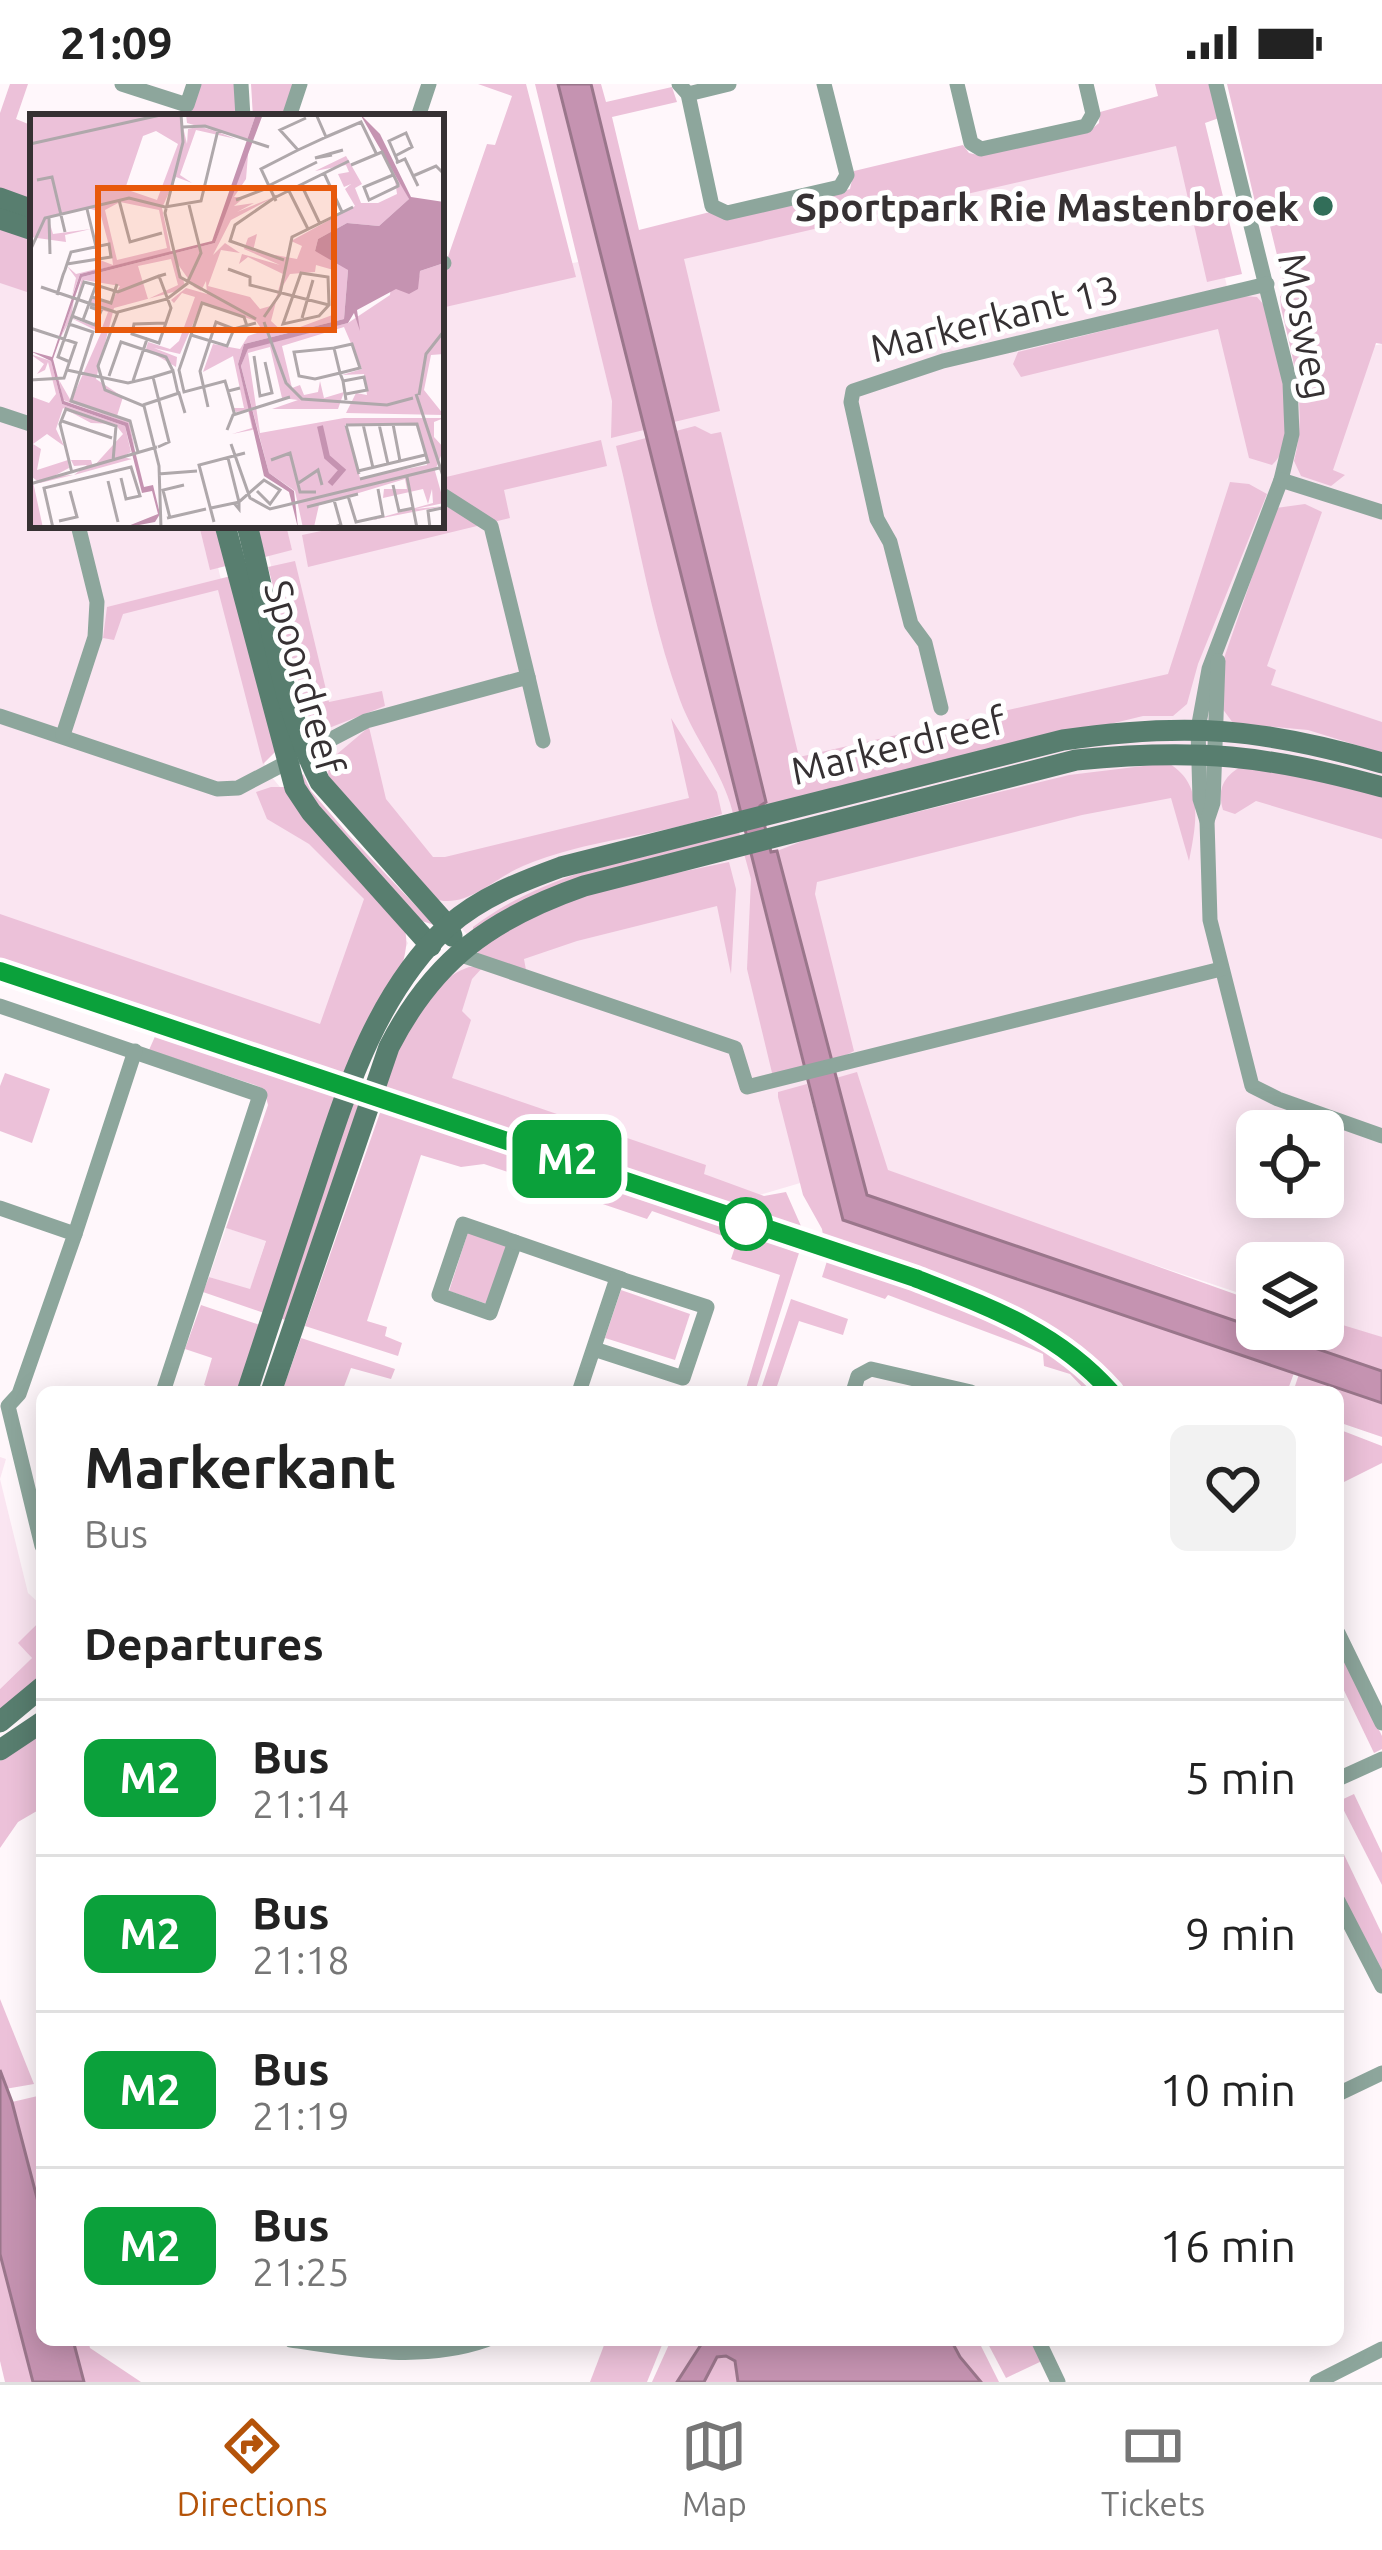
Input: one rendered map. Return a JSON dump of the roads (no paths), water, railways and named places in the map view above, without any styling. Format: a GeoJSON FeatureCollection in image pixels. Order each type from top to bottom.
{"type":"FeatureCollection","features":[{"type":"Feature","properties":{"kind":"main road"},"geometry":{"type":"LineString","coordinates":[[0,198],[30,209]]}},
{"type":"Feature","properties":{"kind":"main road"},"geometry":{"type":"LineString","coordinates":[[0,219],[30,229]]}},
{"type":"Feature","properties":{"kind":"main road","name":"Spoordreef"},"geometry":{"type":"LineString","coordinates":[[238,533],[297,759],[295,788],[310,812],[431,946]]}},
{"type":"Feature","properties":{"kind":"main road","name":"Markerdreef"},"geometry":{"type":"LineString","coordinates":[[249,1386],[358,1065],[399,985],[448,926],[488,897],[561,867],[1063,740],[1139,729],[1207,741],[1382,787]]}},
{"type":"Feature","properties":{"kind":"main road","name":"Markerdreef"},"geometry":{"type":"LineString","coordinates":[[274,1386],[389,1047],[428,983],[494,926],[545,899],[584,886],[1076,760],[1263,733],[1382,763]]}},
{"type":"Feature","properties":{"kind":"main road","name":"Spoordreef"},"geometry":{"type":"LineString","coordinates":[[297,759],[448,926]]}},
{"type":"Feature","properties":{"kind":"main road"},"geometry":{"type":"LineString","coordinates":[[448,926],[458,953]]}},
{"type":"Feature","properties":{"kind":"main road"},"geometry":{"type":"LineString","coordinates":[[431,946],[458,953]]}},
{"type":"Feature","properties":{"kind":"main road"},"geometry":{"type":"LineString","coordinates":[[0,1722],[36,1692]]}},
{"type":"Feature","properties":{"kind":"main road"},"geometry":{"type":"LineString","coordinates":[[0,1750],[36,1726]]}},
{"type":"Feature","properties":{"kind":"street"},"geometry":{"type":"LineString","coordinates":[[122,84],[187,105],[194,84]]}},
{"type":"Feature","properties":{"kind":"street"},"geometry":{"type":"LineString","coordinates":[[241,84],[243,114]]}},
{"type":"Feature","properties":{"kind":"street"},"geometry":{"type":"LineString","coordinates":[[290,114],[300,84]]}},
{"type":"Feature","properties":{"kind":"street"},"geometry":{"type":"LineString","coordinates":[[419,114],[429,84]]}},
{"type":"Feature","properties":{"kind":"street"},"geometry":{"type":"LineString","coordinates":[[729,84],[683,89],[712,206],[727,213],[840,187],[847,175],[824,84]]}},
{"type":"Feature","properties":{"kind":"street"},"geometry":{"type":"LineString","coordinates":[[957,84],[971,143],[981,149],[1086,126],[1093,114],[1086,84]]}},
{"type":"Feature","properties":{"kind":"street","name":"Mosweg"},"geometry":{"type":"LineString","coordinates":[[1216,84],[1290,383],[1292,434],[1281,480],[1202,698],[1207,741],[1200,799],[1207,820],[1207,896],[1252,1086],[1382,1136]]}},
{"type":"Feature","properties":{"kind":"street","name":"Markerkant 13"},"geometry":{"type":"LineString","coordinates":[[941,708],[925,643],[911,624],[890,542],[877,519],[851,402],[853,391],[943,361],[1267,284]]}},
{"type":"Feature","properties":{"kind":"street"},"geometry":{"type":"LineString","coordinates":[[0,414],[30,424]]}},
{"type":"Feature","properties":{"kind":"street"},"geometry":{"type":"LineString","coordinates":[[1281,480],[1382,512]]}},
{"type":"Feature","properties":{"kind":"street"},"geometry":{"type":"LineString","coordinates":[[444,496],[491,526],[543,741]]}},
{"type":"Feature","properties":{"kind":"street"},"geometry":{"type":"LineString","coordinates":[[63,735],[95,638],[98,602],[79,528]]}},
{"type":"Feature","properties":{"kind":"street"},"geometry":{"type":"LineString","coordinates":[[0,716],[218,789],[238,788],[366,721],[527,677]]}},
{"type":"Feature","properties":{"kind":"street"},"geometry":{"type":"LineString","coordinates":[[458,953],[735,1048],[747,1088],[1221,969]]}},
{"type":"Feature","properties":{"kind":"street"},"geometry":{"type":"LineString","coordinates":[[0,1006],[260,1095],[165,1386]]}},
{"type":"Feature","properties":{"kind":"street"},"geometry":{"type":"LineString","coordinates":[[36,1517],[4,1404],[19,1394],[134,1051]]}},
{"type":"Feature","properties":{"kind":"street"},"geometry":{"type":"LineString","coordinates":[[0,1208],[75,1234]]}},
{"type":"Feature","properties":{"kind":"street"},"geometry":{"type":"LineString","coordinates":[[515,1242],[490,1313],[439,1295],[463,1224],[706,1307],[683,1378],[594,1349]]}},
{"type":"Feature","properties":{"kind":"street"},"geometry":{"type":"LineString","coordinates":[[580,1386],[617,1278],[622,1280]]}},
{"type":"Feature","properties":{"kind":"street"},"geometry":{"type":"LineString","coordinates":[[855,1386],[858,1376],[871,1369],[954,1386]]}},
{"type":"Feature","properties":{"kind":"street"},"geometry":{"type":"LineString","coordinates":[[1344,1645],[1382,1723]]}},
{"type":"Feature","properties":{"kind":"street"},"geometry":{"type":"LineString","coordinates":[[1344,1776],[1382,1759]]}},
{"type":"Feature","properties":{"kind":"street"},"geometry":{"type":"LineString","coordinates":[[1344,1913],[1382,1987]]}},
{"type":"Feature","properties":{"kind":"street"},"geometry":{"type":"LineString","coordinates":[[1344,1945],[1357,1938]]}},
{"type":"Feature","properties":{"kind":"street"},"geometry":{"type":"LineString","coordinates":[[1344,2091],[1382,2073]]}},
{"type":"Feature","properties":{"kind":"street"},"geometry":{"type":"LineString","coordinates":[[335,2346],[387,2353],[469,2346]]}},
{"type":"Feature","properties":{"kind":"street"},"geometry":{"type":"LineString","coordinates":[[1041,2346],[1058,2382]]}},
{"type":"Feature","properties":{"kind":"street"},"geometry":{"type":"LineString","coordinates":[[1317,2382],[1382,2349]]}},
{"type":"Feature","properties":{"kind":"place","name":"Sportpark Rie Mastenbroek"},"geometry":{"type":"Point","coordinates":[1323,206]}}]}
